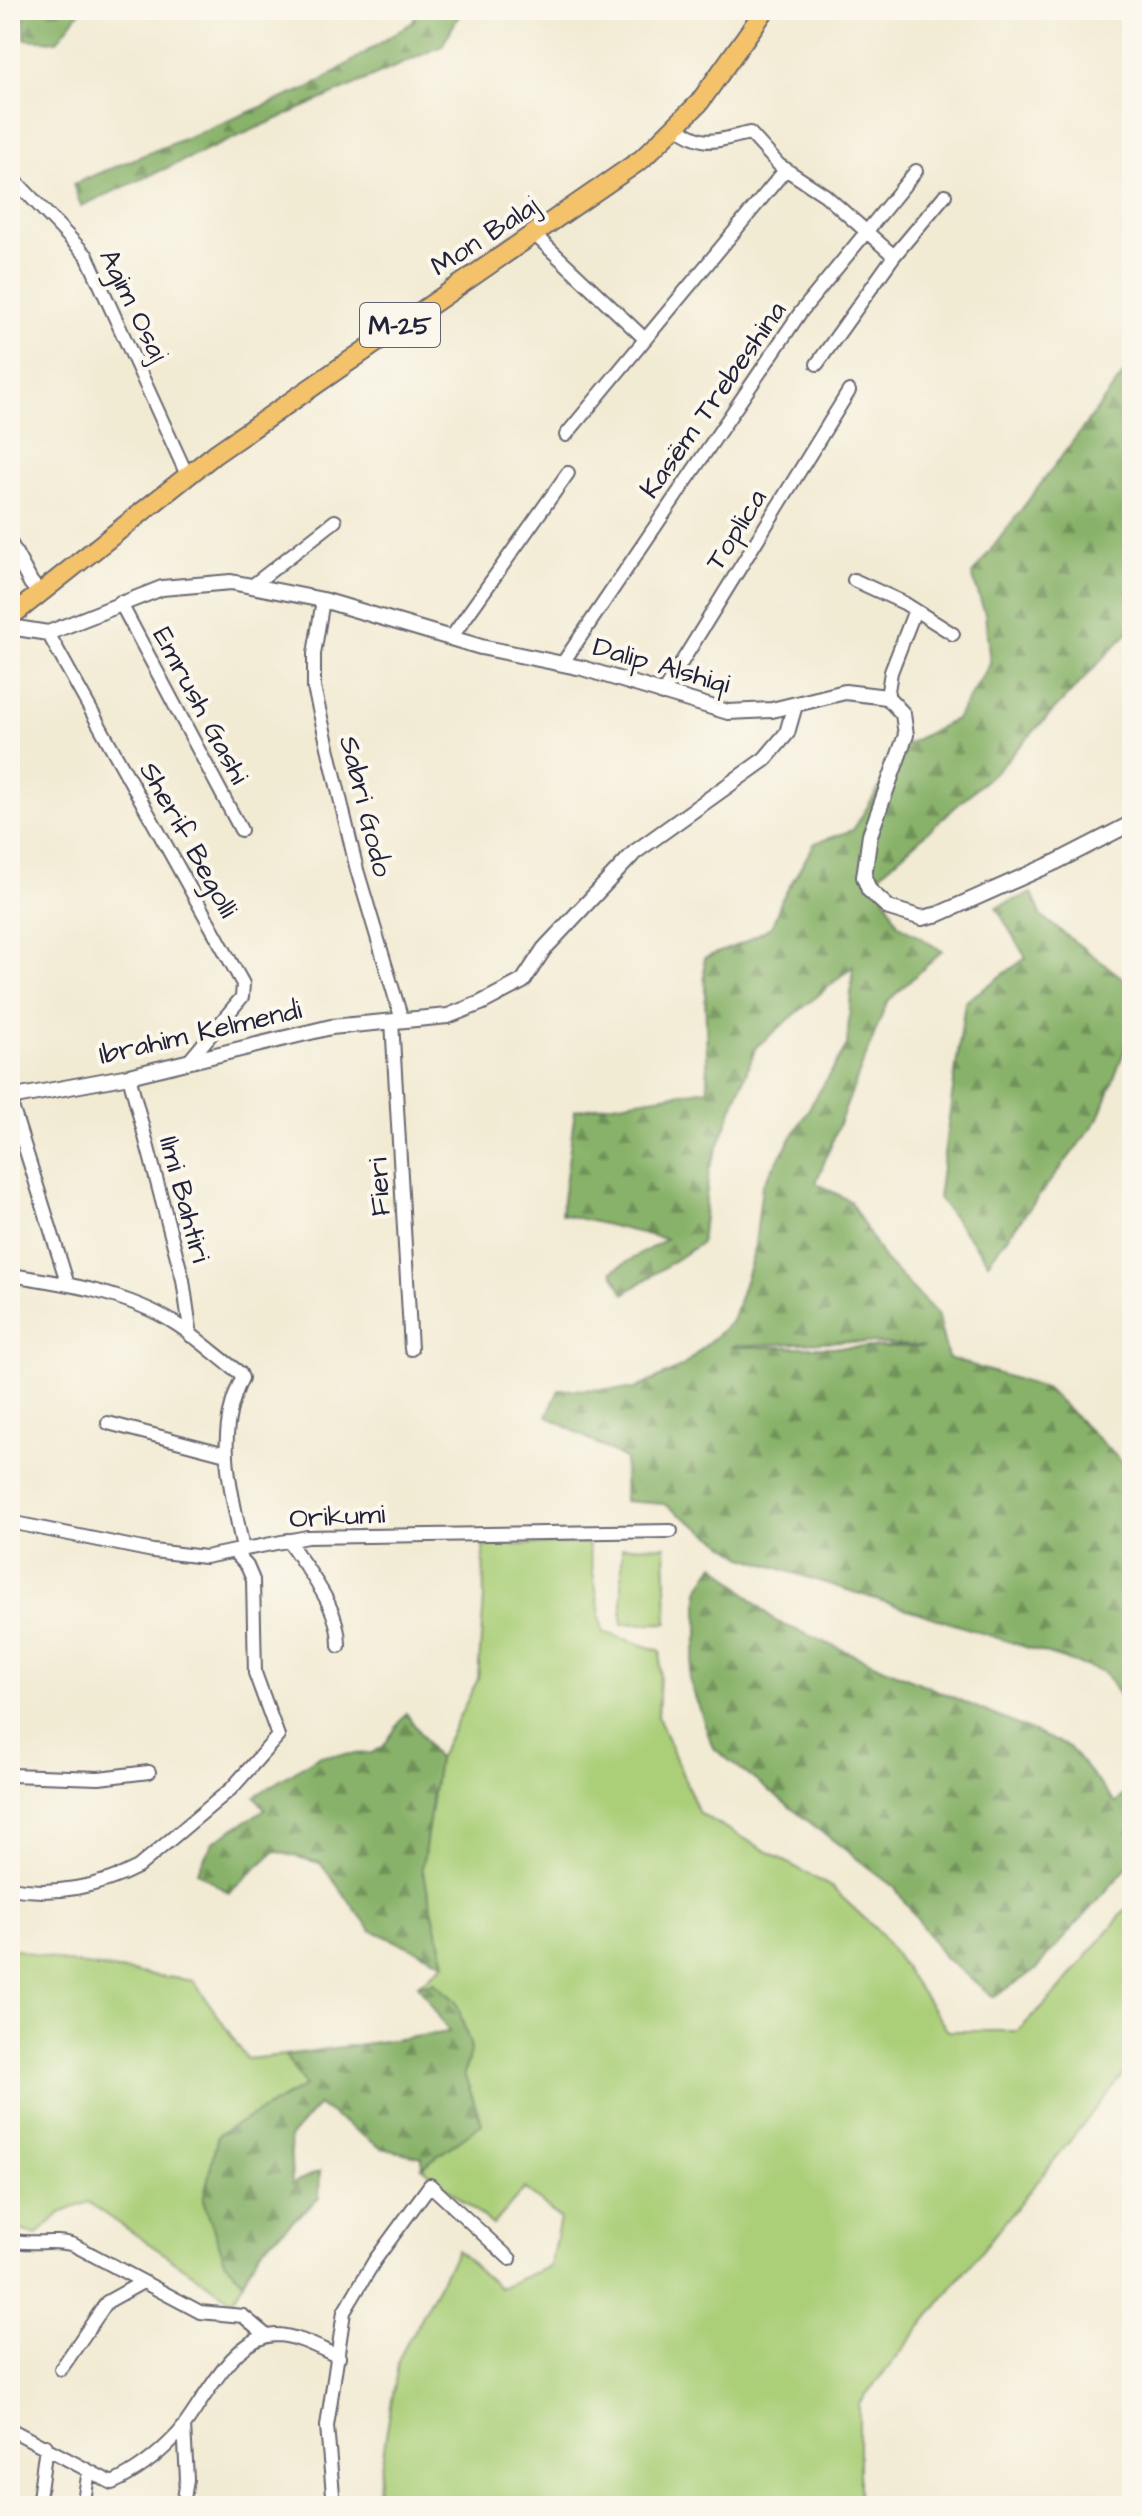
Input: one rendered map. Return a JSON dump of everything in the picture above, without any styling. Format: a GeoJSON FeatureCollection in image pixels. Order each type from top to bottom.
{"type":"FeatureCollection","features":[{"type":"Feature","properties":{"kind":"main road","name":"Mon Balaj"},"geometry":{"type":"LineString","coordinates":[[10,617],[187,475],[642,159],[699,103],[765,10]]}},
{"type":"Feature","properties":{"kind":"street"},"geometry":{"type":"LineString","coordinates":[[677,127],[686,136],[703,143],[750,133],[786,169],[825,195],[894,256]]}},
{"type":"Feature","properties":{"kind":"street"},"geometry":{"type":"LineString","coordinates":[[566,435],[786,169]]}},
{"type":"Feature","properties":{"kind":"street","name":"Kasëm Trebeshina"},"geometry":{"type":"LineString","coordinates":[[562,664],[789,329],[916,171]]}},
{"type":"Feature","properties":{"kind":"street","name":"Agim Osaj"},"geometry":{"type":"LineString","coordinates":[[10,175],[87,256],[187,475]]}},
{"type":"Feature","properties":{"kind":"street"},"geometry":{"type":"LineString","coordinates":[[817,364],[894,256],[945,195]]}},
{"type":"Feature","properties":{"kind":"street"},"geometry":{"type":"LineString","coordinates":[[535,235],[645,339]]}},
{"type":"Feature","properties":{"kind":"street","name":"Toplica"},"geometry":{"type":"LineString","coordinates":[[662,694],[849,391]]}},
{"type":"Feature","properties":{"kind":"street"},"geometry":{"type":"LineString","coordinates":[[451,638],[568,473]]}},
{"type":"Feature","properties":{"kind":"street"},"geometry":{"type":"LineString","coordinates":[[253,585],[335,521]]}},
{"type":"Feature","properties":{"kind":"street"},"geometry":{"type":"LineString","coordinates":[[10,544],[40,593]]}},
{"type":"Feature","properties":{"kind":"street"},"geometry":{"type":"LineString","coordinates":[[854,580],[915,610],[953,634]]}},
{"type":"Feature","properties":{"kind":"street","name":"Dalip Alshiqi"},"geometry":{"type":"LineString","coordinates":[[48,633],[120,602],[184,584],[231,582],[323,600],[451,638],[562,664],[728,712],[750,713],[845,692],[887,697]]}},
{"type":"Feature","properties":{"kind":"street","name":"Sabri Godo"},"geometry":{"type":"LineString","coordinates":[[323,600],[314,654],[314,688],[357,870],[397,1020]]}},
{"type":"Feature","properties":{"kind":"street","name":"Emrush Gashi"},"geometry":{"type":"LineString","coordinates":[[120,602],[241,830]]}},
{"type":"Feature","properties":{"kind":"street"},"geometry":{"type":"LineString","coordinates":[[915,610],[891,672],[887,697],[903,714],[906,735],[870,835],[864,877],[869,890],[889,908],[922,918],[939,914],[1132,823]]}},
{"type":"Feature","properties":{"kind":"street"},"geometry":{"type":"LineString","coordinates":[[10,627],[48,633]]}},
{"type":"Feature","properties":{"kind":"street","name":"Sherif Begolli"},"geometry":{"type":"LineString","coordinates":[[48,633],[243,984],[242,997],[189,1061]]}},
{"type":"Feature","properties":{"kind":"street","name":"Ibrahim Kelmendi"},"geometry":{"type":"LineString","coordinates":[[10,1099],[129,1076],[331,1027],[463,1011],[523,981],[544,949],[635,852],[745,774],[777,747],[787,733],[795,705]]}},
{"type":"Feature","properties":{"kind":"street","name":"Fieri"},"geometry":{"type":"LineString","coordinates":[[397,1020],[411,1349]]}},
{"type":"Feature","properties":{"kind":"street","name":"Ilmi Bahtiri"},"geometry":{"type":"LineString","coordinates":[[129,1076],[183,1280],[191,1336]]}},
{"type":"Feature","properties":{"kind":"street"},"geometry":{"type":"LineString","coordinates":[[10,1099],[68,1285]]}},
{"type":"Feature","properties":{"kind":"street"},"geometry":{"type":"LineString","coordinates":[[10,1275],[68,1285],[152,1311],[240,1373],[242,1378],[226,1417],[226,1454],[239,1552],[253,1580],[255,1673],[277,1727],[274,1743],[232,1788],[138,1867],[122,1876],[85,1886],[45,1891],[10,1888]]}},
{"type":"Feature","properties":{"kind":"street"},"geometry":{"type":"LineString","coordinates":[[108,1423],[226,1454]]}},
{"type":"Feature","properties":{"kind":"street","name":"Orikumi"},"geometry":{"type":"LineString","coordinates":[[10,1522],[174,1554],[205,1557],[288,1540],[330,1536],[671,1531]]}},
{"type":"Feature","properties":{"kind":"street"},"geometry":{"type":"LineString","coordinates":[[288,1540],[333,1611],[339,1630],[339,1646]]}},
{"type":"Feature","properties":{"kind":"street"},"geometry":{"type":"LineString","coordinates":[[10,1775],[99,1778],[149,1772]]}},
{"type":"Feature","properties":{"kind":"street"},"geometry":{"type":"LineString","coordinates":[[334,2506],[327,2426],[339,2357],[341,2324],[349,2300],[430,2185],[510,2259]]}},
{"type":"Feature","properties":{"kind":"street"},"geometry":{"type":"LineString","coordinates":[[10,2240],[27,2244],[63,2241],[104,2259],[141,2283],[200,2312],[243,2316],[267,2336],[298,2340],[339,2357]]}},
{"type":"Feature","properties":{"kind":"street"},"geometry":{"type":"LineString","coordinates":[[61,2369],[107,2302],[141,2283]]}},
{"type":"Feature","properties":{"kind":"street"},"geometry":{"type":"LineString","coordinates":[[10,2429],[46,2446],[106,2482],[118,2480],[142,2466],[184,2426],[230,2362],[267,2336]]}},
{"type":"Feature","properties":{"kind":"street"},"geometry":{"type":"LineString","coordinates":[[183,2506],[187,2463],[184,2426]]}},
{"type":"Feature","properties":{"kind":"street"},"geometry":{"type":"LineString","coordinates":[[38,2506],[46,2446]]}},
{"type":"Feature","properties":{"kind":"street"},"geometry":{"type":"LineString","coordinates":[[83,2506],[89,2471]]}},
{"type":"Feature","properties":{"kind":"green space"},"geometry":{"type":"Polygon","coordinates":[[[24,10],[81,10],[57,41],[25,39],[24,10]]]}},
{"type":"Feature","properties":{"kind":"green space"},"geometry":{"type":"Polygon","coordinates":[[[418,10],[462,10],[442,46],[81,206],[73,184],[313,86],[413,22],[418,10]]]}},
{"type":"Feature","properties":{"kind":"green space"},"geometry":{"type":"Polygon","coordinates":[[[1132,363],[1132,628],[1000,767],[876,878],[898,924],[942,951],[887,1002],[816,1183],[850,1201],[883,1258],[937,1314],[948,1358],[1047,1389],[1132,1472],[1132,1715],[1104,1672],[744,1557],[664,1504],[624,1501],[625,1459],[547,1416],[559,1390],[635,1389],[683,1366],[732,1321],[754,1253],[762,1186],[847,1046],[853,966],[756,1047],[709,1170],[701,1243],[624,1294],[612,1271],[666,1239],[561,1214],[575,1110],[708,1089],[704,958],[743,943],[772,926],[782,899],[815,843],[853,830],[907,744],[956,719],[990,664],[985,614],[972,575],[1132,363]],[[843,1341],[731,1347],[924,1347],[843,1341]]]}},
{"type":"Feature","properties":{"kind":"green space"},"geometry":{"type":"Polygon","coordinates":[[[1032,893],[1042,917],[1132,985],[1132,1030],[1099,1118],[988,1262],[938,1198],[965,1002],[1026,958],[996,907],[1032,893]]]}},
{"type":"Feature","properties":{"kind":"green space"},"geometry":{"type":"Polygon","coordinates":[[[588,1543],[603,1632],[661,1651],[658,1717],[699,1813],[831,1887],[880,1933],[948,2031],[1018,2031],[1059,1990],[1132,1902],[1132,2063],[859,2404],[859,2506],[350,2506],[376,2497],[399,2358],[457,2250],[499,2288],[550,2266],[560,2219],[525,2188],[493,2225],[422,2167],[482,2124],[464,2074],[471,2048],[434,1982],[418,1985],[445,1963],[422,1868],[438,1759],[478,1679],[484,1598],[483,1546],[588,1543]]]}},
{"type":"Feature","properties":{"kind":"green space"},"geometry":{"type":"Polygon","coordinates":[[[665,1546],[667,1623],[622,1624],[622,1547],[665,1546]]]}},
{"type":"Feature","properties":{"kind":"green space"},"geometry":{"type":"Polygon","coordinates":[[[715,1564],[775,1621],[1069,1747],[1116,1804],[1132,1785],[1132,1862],[1034,1971],[994,1997],[945,1958],[894,1887],[713,1748],[689,1679],[698,1635],[698,1590],[715,1564]]]}},
{"type":"Feature","properties":{"kind":"green space"},"geometry":{"type":"Polygon","coordinates":[[[406,1713],[438,1759],[422,1868],[445,1963],[371,1930],[320,1863],[275,1851],[229,1893],[197,1872],[213,1842],[265,1809],[255,1796],[319,1756],[372,1753],[383,1747],[406,1713]]]}},
{"type":"Feature","properties":{"kind":"green space"},"geometry":{"type":"Polygon","coordinates":[[[10,1948],[68,1963],[194,1981],[247,2059],[285,2055],[305,2086],[218,2135],[225,2261],[243,2282],[233,2301],[88,2202],[60,2213],[37,2235],[10,2227],[10,1948]]]}},
{"type":"Feature","properties":{"kind":"green space"},"geometry":{"type":"Polygon","coordinates":[[[433,1982],[456,2001],[471,2048],[464,2074],[482,2124],[422,2167],[422,2157],[381,2148],[318,2105],[290,2137],[292,2184],[320,2171],[319,2198],[259,2251],[243,2282],[225,2261],[203,2200],[218,2135],[305,2086],[285,2055],[449,2032],[418,1985],[433,1982]]]}}]}
